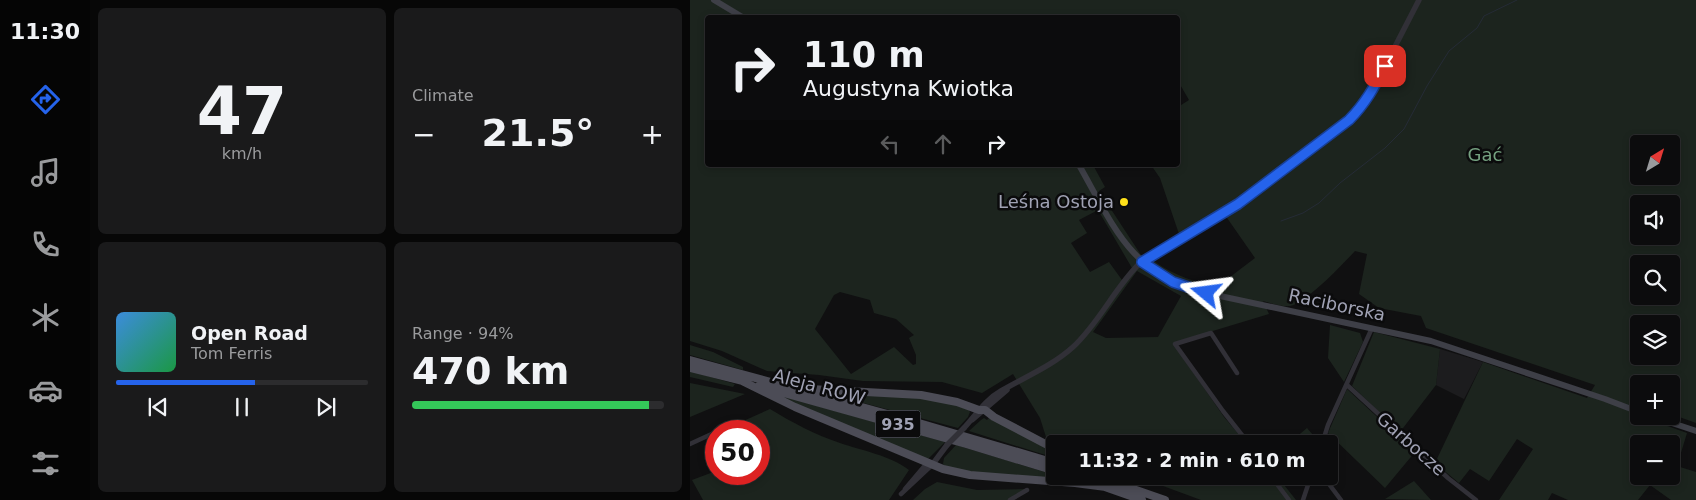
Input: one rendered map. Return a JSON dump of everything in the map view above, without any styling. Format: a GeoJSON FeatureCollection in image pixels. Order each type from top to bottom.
{"type":"FeatureCollection","features":[{"type":"Feature","properties":{"kind":"main road"},"geometry":{"type":"LineString","coordinates":[[714,0],[739,15]]}},
{"type":"Feature","properties":{"kind":"main road","name":"Raciborska"},"geometry":{"type":"LineString","coordinates":[[1080,167],[1128,248],[1142,262],[1165,278],[1194,290],[1431,340],[1630,409]]}},
{"type":"Feature","properties":{"kind":"main road","name":"Aleja ROW"},"geometry":{"type":"LineString","coordinates":[[690,360],[796,388],[1046,460]]}},
{"type":"Feature","properties":{"kind":"main road","name":"Aleja ROW"},"geometry":{"type":"LineString","coordinates":[[690,368],[740,380],[957,441],[1046,468]]}},
{"type":"Feature","properties":{"kind":"main road"},"geometry":{"type":"LineString","coordinates":[[740,380],[795,407],[949,471],[970,475],[1075,483],[1106,488]]}},
{"type":"Feature","properties":{"kind":"main road"},"geometry":{"type":"LineString","coordinates":[[796,388],[921,395],[957,402],[982,410],[1046,444]]}},
{"type":"Feature","properties":{"kind":"main road"},"geometry":{"type":"LineString","coordinates":[[1678,425],[1696,431]]}},
{"type":"Feature","properties":{"kind":"main road"},"geometry":{"type":"LineString","coordinates":[[1097,485],[1142,500]]}},
{"type":"Feature","properties":{"kind":"main road"},"geometry":{"type":"LineString","coordinates":[[1124,485],[1165,500]]}},
{"type":"Feature","properties":{"kind":"street"},"geometry":{"type":"LineString","coordinates":[[929,464],[910,482],[901,494],[982,410],[1010,387],[1049,365],[1076,345],[1142,262],[1238,204],[1360,110],[1419,0]]}},
{"type":"Feature","properties":{"kind":"street"},"geometry":{"type":"LineString","coordinates":[[1325,435],[1372,328]]}},
{"type":"Feature","properties":{"kind":"street"},"geometry":{"type":"LineString","coordinates":[[1237,373],[1210,333],[1175,344],[1241,435]]}},
{"type":"Feature","properties":{"kind":"street","name":"Garbocze"},"geometry":{"type":"LineString","coordinates":[[1347,385],[1448,478],[1476,500]]}},
{"type":"Feature","properties":{"kind":"street"},"geometry":{"type":"LineString","coordinates":[[690,444],[705,437]]}},
{"type":"Feature","properties":{"kind":"street"},"geometry":{"type":"LineString","coordinates":[[1278,485],[1289,500]]}},
{"type":"Feature","properties":{"kind":"street"},"geometry":{"type":"LineString","coordinates":[[1304,500],[1308,485]]}},
{"type":"Feature","properties":{"kind":"street"},"geometry":{"type":"LineString","coordinates":[[1330,485],[1342,500]]}},
{"type":"Feature","properties":{"kind":"street"},"geometry":{"type":"LineString","coordinates":[[1010,500],[1027,490]]}},
{"type":"Feature","properties":{"kind":"shaded area"},"geometry":{"type":"Polygon","coordinates":[[[1440,349],[1483,362],[1464,399],[1436,385],[1440,349]]]}},
{"type":"Feature","properties":{"kind":"green space","name":"Gać"},"geometry":{"type":"Polygon","coordinates":[[[690,0],[1696,0],[1696,423],[1680,417],[1680,375],[1630,375],[1630,425],[1665,425],[1687,433],[1680,456],[1680,435],[1630,435],[1630,485],[1650,485],[1638,500],[1568,500],[1552,493],[1548,500],[1499,500],[1533,449],[1517,439],[1489,481],[1470,469],[1459,483],[1435,463],[1483,362],[1587,398],[1595,385],[1426,328],[1421,316],[1379,308],[1359,294],[1367,254],[1355,251],[1324,282],[1297,304],[1284,306],[1263,301],[1269,314],[1173,343],[1224,417],[1239,435],[1046,435],[1046,437],[1040,418],[1013,374],[982,393],[942,382],[863,381],[767,371],[722,351],[690,341],[690,0]],[[1098,210],[1079,220],[1087,233],[1071,243],[1090,272],[1109,262],[1122,280],[1132,268],[1098,210]],[[1225,215],[1154,261],[1177,275],[1221,288],[1230,277],[1255,258],[1225,215]],[[1137,271],[1093,332],[1106,338],[1158,337],[1181,296],[1137,271]],[[840,292],[834,295],[815,329],[851,374],[894,347],[913,365],[916,364],[916,355],[909,338],[914,335],[896,319],[874,313],[870,300],[840,292]]]}},
{"type":"Feature","properties":{"kind":"green space"},"geometry":{"type":"Polygon","coordinates":[[[1330,325],[1360,333],[1363,342],[1344,382],[1328,358],[1330,325]]]}},
{"type":"Feature","properties":{"kind":"green space"},"geometry":{"type":"Polygon","coordinates":[[[1374,332],[1440,349],[1436,385],[1400,432],[1352,386],[1374,332]]]}},
{"type":"Feature","properties":{"kind":"green space"},"geometry":{"type":"Polygon","coordinates":[[[690,345],[713,352],[743,367],[743,370],[690,355],[690,345]]]}},
{"type":"Feature","properties":{"kind":"green space"},"geometry":{"type":"Polygon","coordinates":[[[690,371],[735,384],[733,387],[690,377],[690,371]]]}},
{"type":"Feature","properties":{"kind":"green space"},"geometry":{"type":"Polygon","coordinates":[[[690,383],[745,394],[690,417],[690,383]]]}},
{"type":"Feature","properties":{"kind":"green space"},"geometry":{"type":"Polygon","coordinates":[[[1347,389],[1415,452],[1385,488],[1338,443],[1338,435],[1330,435],[1328,433],[1347,389]]]}},
{"type":"Feature","properties":{"kind":"green space"},"geometry":{"type":"Polygon","coordinates":[[[765,391],[945,442],[927,460],[765,391]]]}},
{"type":"Feature","properties":{"kind":"green space"},"geometry":{"type":"Polygon","coordinates":[[[822,392],[936,399],[968,409],[970,412],[958,428],[822,392]]]}},
{"type":"Feature","properties":{"kind":"green space"},"geometry":{"type":"Polygon","coordinates":[[[770,409],[822,436],[884,457],[909,470],[889,500],[703,500],[692,480],[705,475],[705,485],[770,485],[770,420],[746,420],[770,409]]]}},
{"type":"Feature","properties":{"kind":"green space"},"geometry":{"type":"Polygon","coordinates":[[[989,418],[1046,446],[1046,455],[969,431],[981,420],[989,418]]]}},
{"type":"Feature","properties":{"kind":"green space"},"geometry":{"type":"Polygon","coordinates":[[[1307,428],[1313,435],[1299,435],[1307,428]]]}},
{"type":"Feature","properties":{"kind":"green space"},"geometry":{"type":"Polygon","coordinates":[[[956,445],[1046,472],[1046,479],[971,473],[945,467],[943,464],[944,458],[956,445]]]}},
{"type":"Feature","properties":{"kind":"green space","name":"Gać"},"geometry":{"type":"Polygon","coordinates":[[[1680,467],[1696,472],[1696,500],[1671,500],[1650,485],[1680,485],[1680,467]]]}},
{"type":"Feature","properties":{"kind":"green space"},"geometry":{"type":"Polygon","coordinates":[[[1414,481],[1431,500],[1385,499],[1414,481]]]}},
{"type":"Feature","properties":{"kind":"green space"},"geometry":{"type":"Polygon","coordinates":[[[937,482],[977,490],[1026,489],[1008,500],[913,500],[925,489],[937,482]]]}},
{"type":"Feature","properties":{"kind":"green space"},"geometry":{"type":"Polygon","coordinates":[[[1160,485],[1284,485],[1296,500],[1201,500],[1160,485]]]}},
{"type":"Feature","properties":{"kind":"waterway"},"geometry":{"type":"LineString","coordinates":[[1281,221],[1303,213],[1319,203],[1340,183],[1385,148],[1404,129],[1427,86],[1449,51],[1477,28],[1484,16],[1517,0]]}},
{"type":"Feature","properties":{"kind":"place","name":"Leśna Ostoja"},"geometry":{"type":"Point","coordinates":[1124,202]}},
{"type":"Feature","properties":{"kind":"route"},"geometry":{"type":"LineString","coordinates":[[1206,293],[1173,282],[1142,262],[1238,204],[1349,120],[1360,110],[1385,66]]}}]}
